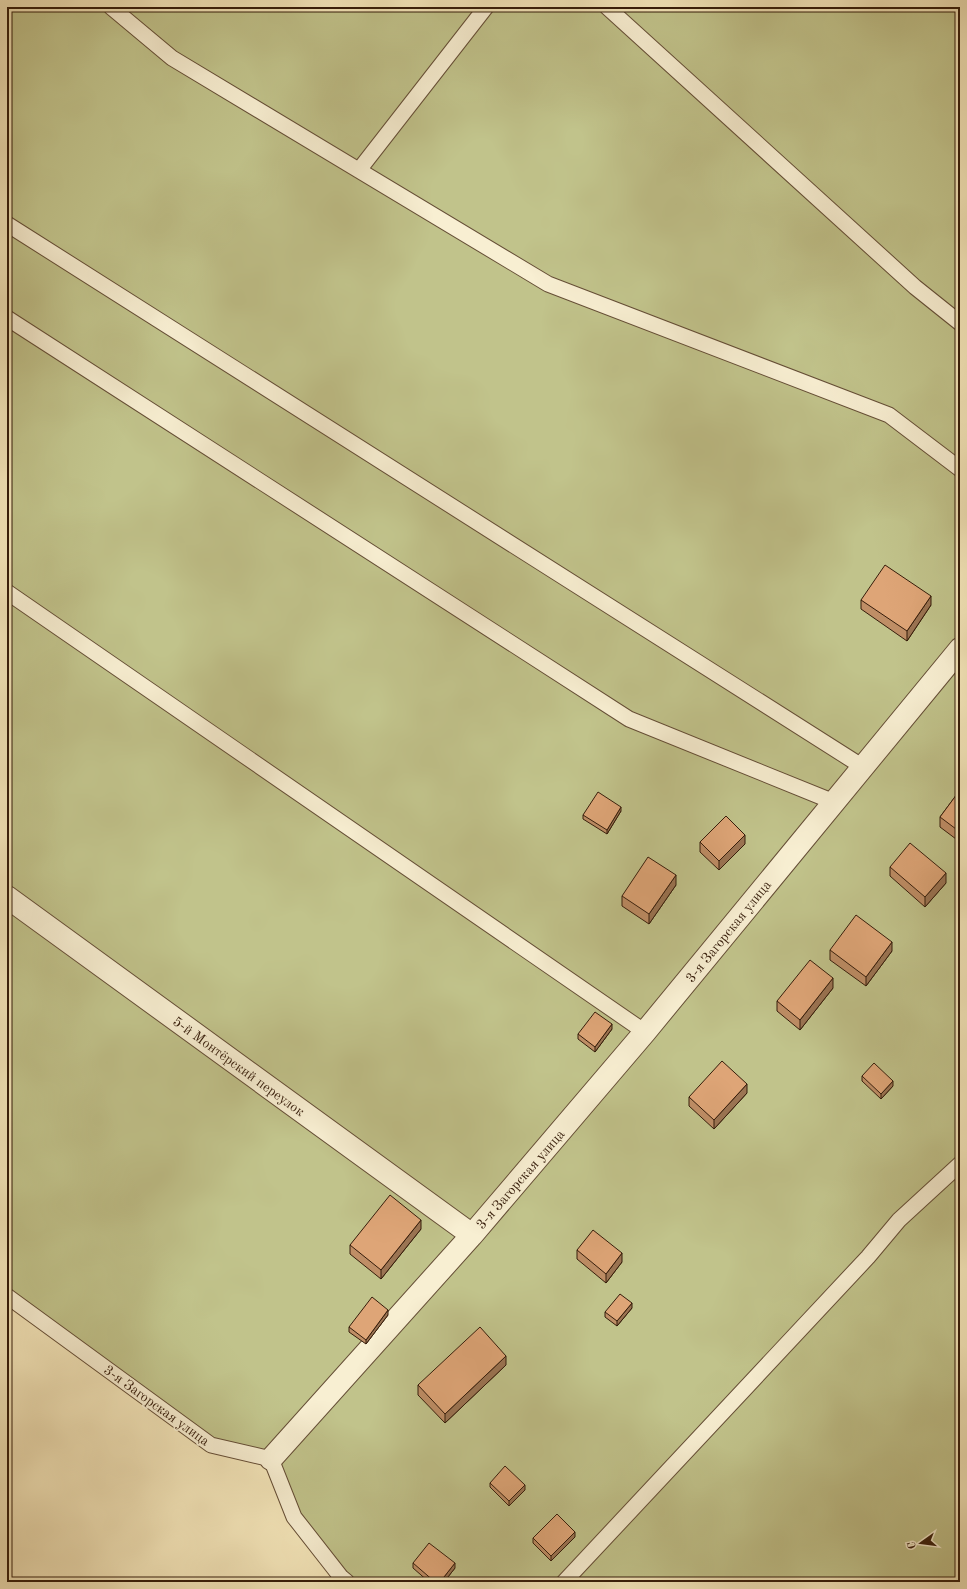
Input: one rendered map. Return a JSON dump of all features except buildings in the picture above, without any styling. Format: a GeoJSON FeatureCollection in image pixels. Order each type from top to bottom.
{"type":"FeatureCollection","features":[{"type":"Feature","properties":{"kind":"street","name":"3-я Загорская улица"},"geometry":{"type":"LineString","coordinates":[[271,1459],[472,1235],[645,1032],[960,649]]}},
{"type":"Feature","properties":{"kind":"street","name":"5-й Монтёрский переулок"},"geometry":{"type":"LineString","coordinates":[[7,897],[472,1235]]}},
{"type":"Feature","properties":{"kind":"lane"},"geometry":{"type":"LineString","coordinates":[[111,7],[172,58],[548,284],[889,415],[960,469]]}},
{"type":"Feature","properties":{"kind":"lane"},"geometry":{"type":"LineString","coordinates":[[359,170],[486,7]]}},
{"type":"Feature","properties":{"kind":"lane"},"geometry":{"type":"LineString","coordinates":[[608,7],[915,287],[960,322]]}},
{"type":"Feature","properties":{"kind":"lane"},"geometry":{"type":"LineString","coordinates":[[7,224],[863,767]]}},
{"type":"Feature","properties":{"kind":"lane"},"geometry":{"type":"LineString","coordinates":[[7,318],[629,719],[834,802]]}},
{"type":"Feature","properties":{"kind":"lane"},"geometry":{"type":"LineString","coordinates":[[7,592],[645,1032]]}},
{"type":"Feature","properties":{"kind":"lane"},"geometry":{"type":"LineString","coordinates":[[564,1582],[868,1257],[899,1220],[960,1164]]}},
{"type":"Feature","properties":{"kind":"lane","name":"3-я Загорская улица"},"geometry":{"type":"LineString","coordinates":[[7,1296],[211,1445],[271,1459]]}},
{"type":"Feature","properties":{"kind":"lane"},"geometry":{"type":"LineString","coordinates":[[271,1459],[294,1517],[341,1577],[347,1582]]}},
{"type":"Feature","properties":{"kind":"green space"},"geometry":{"type":"Polygon","coordinates":[[[7,7],[960,7],[960,1582],[347,1582],[294,1517],[271,1459],[211,1445],[7,1296],[7,7]]]}}]}
